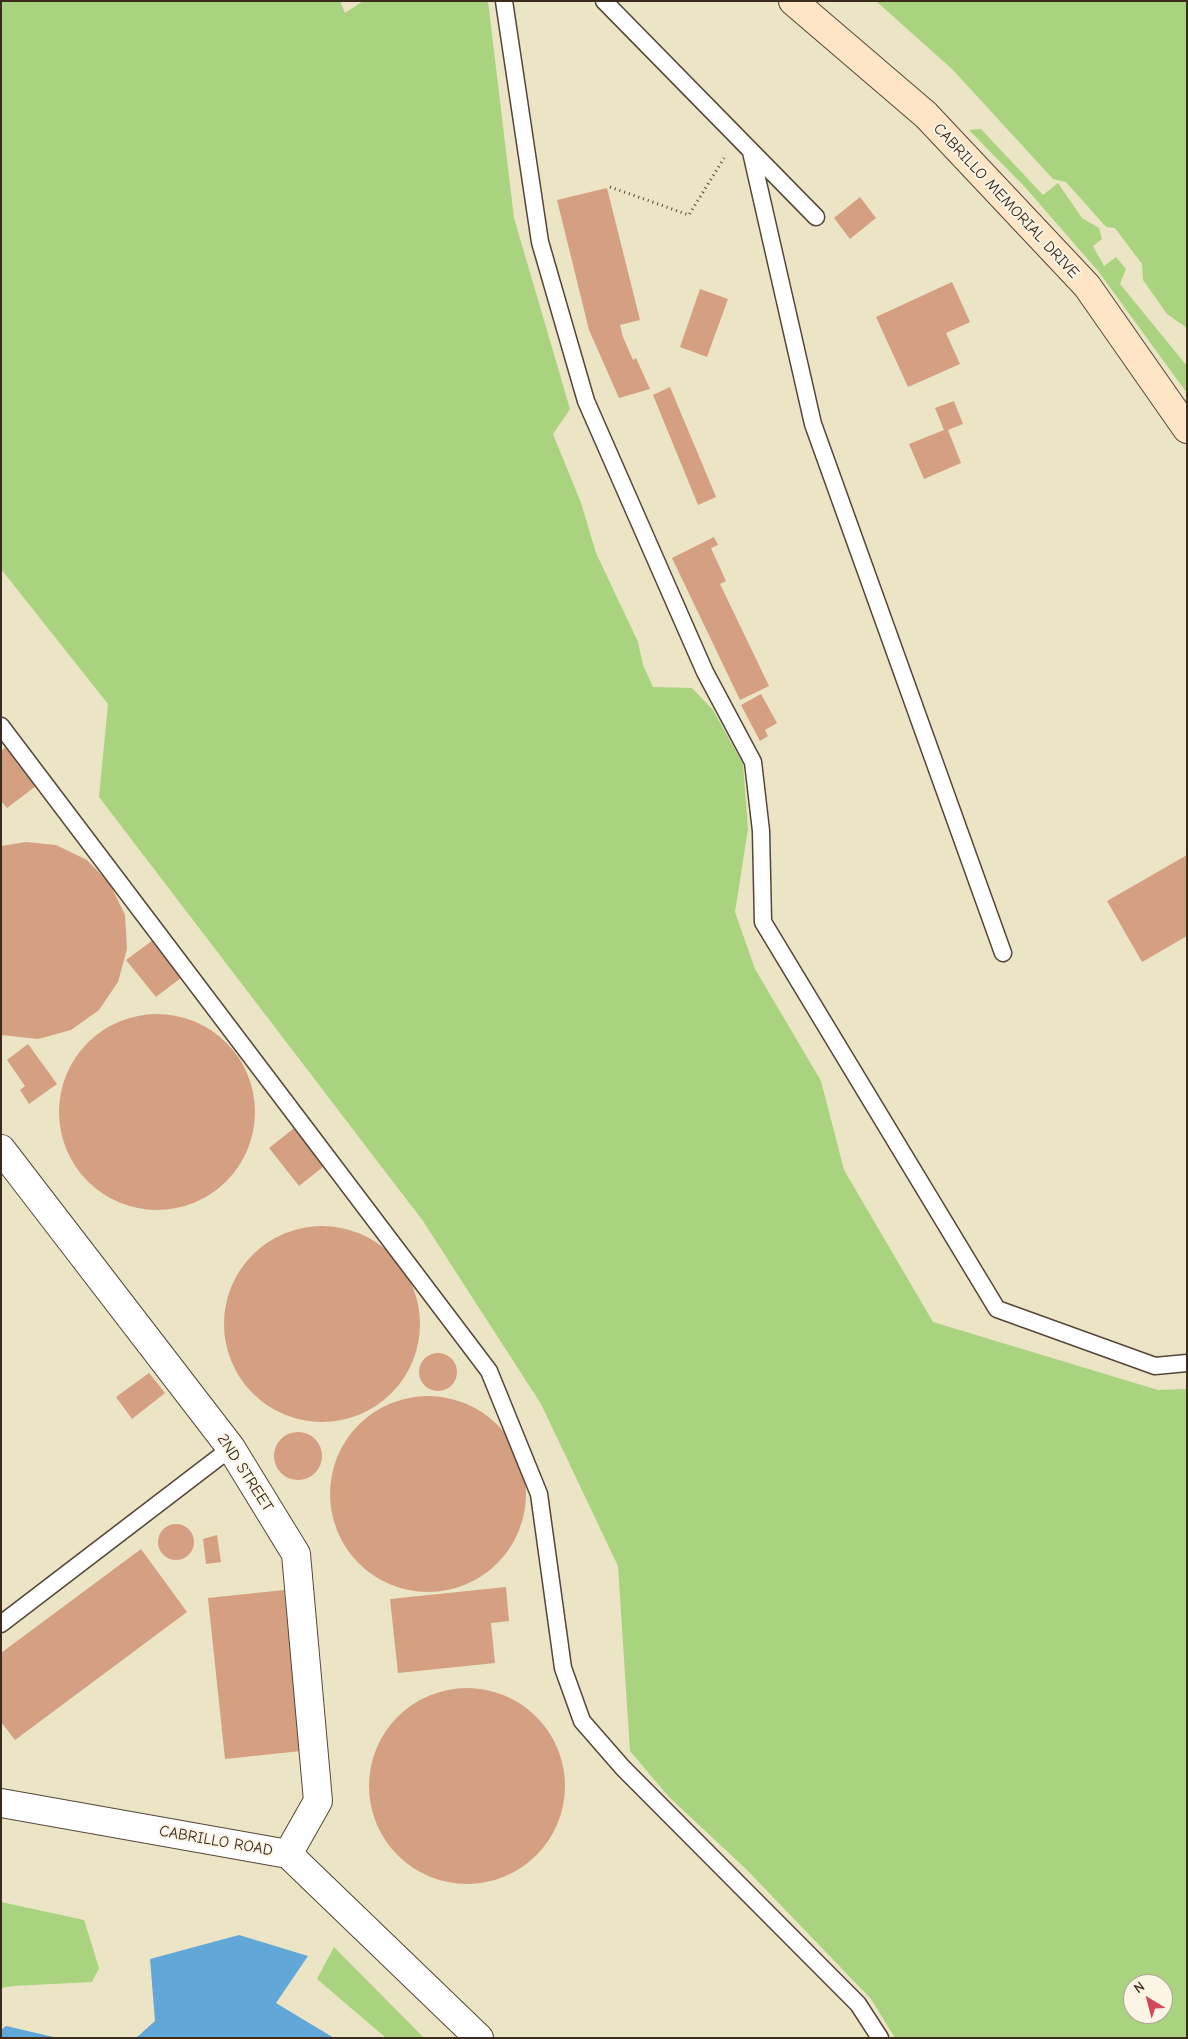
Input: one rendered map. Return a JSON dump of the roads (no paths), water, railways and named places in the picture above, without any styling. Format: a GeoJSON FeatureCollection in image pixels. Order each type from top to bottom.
{"type":"FeatureCollection","features":[{"type":"Feature","properties":{"kind":"main road","name":"CABRILLO MEMORIAL DRIVE"},"geometry":{"type":"LineString","coordinates":[[793,1],[926,115],[1087,286],[1187,429]]}},
{"type":"Feature","properties":{"kind":"street","name":"2ND STREET"},"geometry":{"type":"LineString","coordinates":[[1,1149],[231,1448],[296,1554],[318,1801],[288,1854]]}},
{"type":"Feature","properties":{"kind":"street","name":"CABRILLO ROAD"},"geometry":{"type":"LineString","coordinates":[[1,1803],[288,1854],[479,2038]]}},
{"type":"Feature","properties":{"kind":"lane"},"geometry":{"type":"LineString","coordinates":[[504,1],[540,242],[586,401],[705,672],[753,762],[761,831],[763,922],[997,1309],[1155,1366],[1187,1363]]}},
{"type":"Feature","properties":{"kind":"lane"},"geometry":{"type":"LineString","coordinates":[[604,1],[816,217]]}},
{"type":"Feature","properties":{"kind":"lane"},"geometry":{"type":"LineString","coordinates":[[751,152],[813,424],[1003,953]]}},
{"type":"Feature","properties":{"kind":"lane"},"geometry":{"type":"LineString","coordinates":[[1,726],[489,1371],[539,1494],[563,1668],[582,1721],[623,1768],[858,2004],[880,2038]]}},
{"type":"Feature","properties":{"kind":"lane"},"geometry":{"type":"LineString","coordinates":[[1,1624],[231,1448]]}},
{"type":"Feature","properties":{"kind":"water"},"geometry":{"type":"Polygon","coordinates":[[[239,1935],[308,1956],[276,2003],[334,2038],[136,2038],[155,2021],[150,1959],[239,1935]]]}},
{"type":"Feature","properties":{"kind":"water"},"geometry":{"type":"Polygon","coordinates":[[[6,2026],[58,2038],[1,2038],[1,2030],[6,2026]]]}}]}
